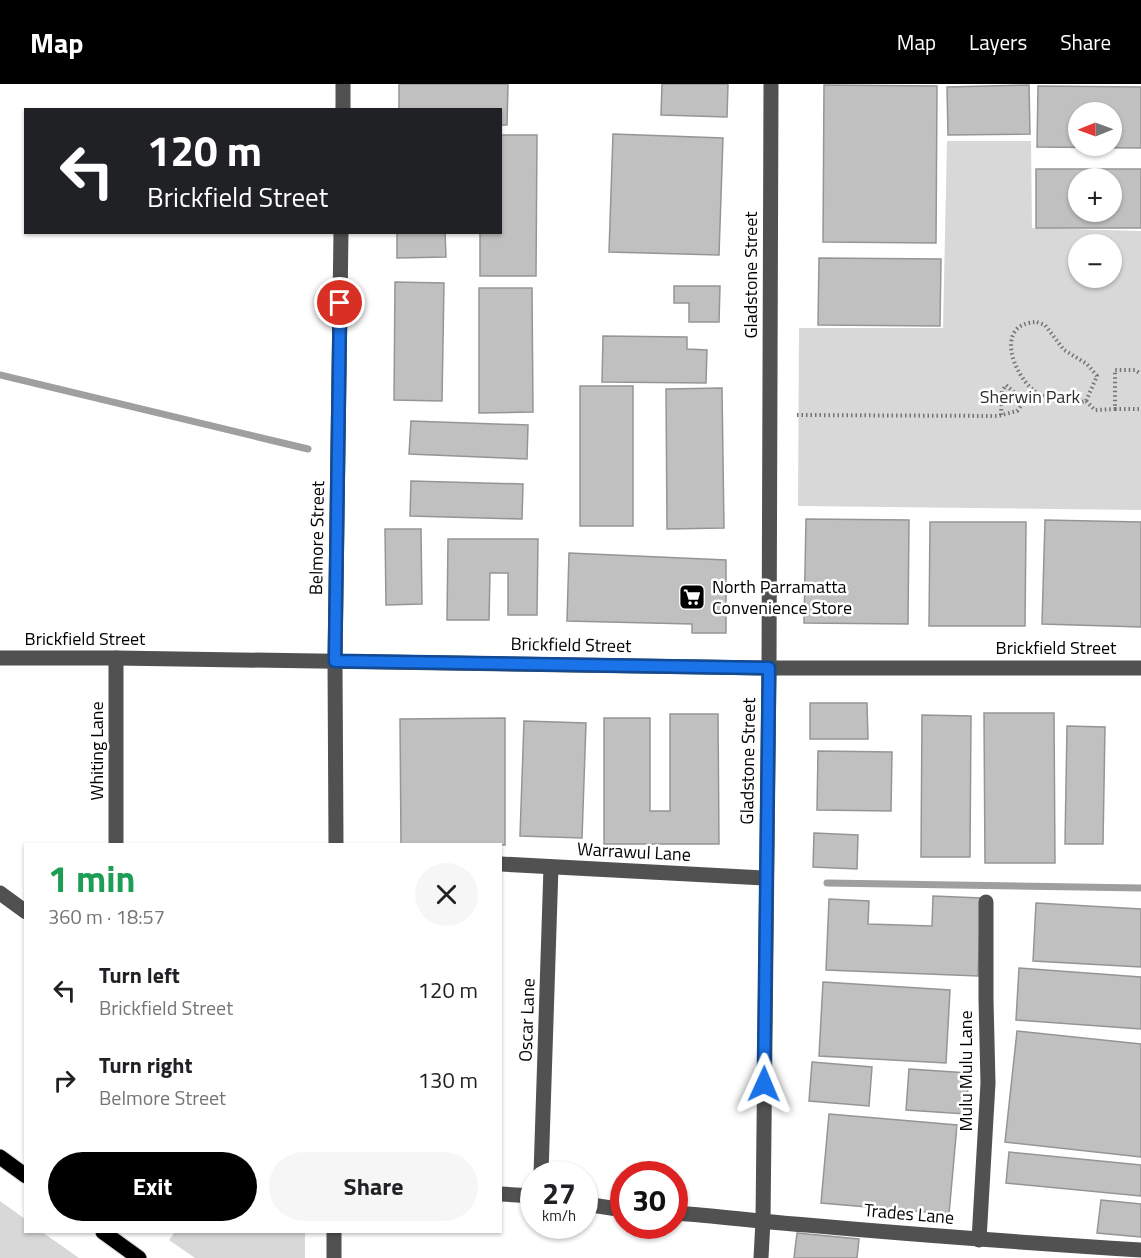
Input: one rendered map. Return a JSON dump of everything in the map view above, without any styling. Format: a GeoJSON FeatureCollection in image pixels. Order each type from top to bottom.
{"type":"FeatureCollection","features":[{"type":"Feature","properties":{"kind":"main road"},"geometry":{"type":"LineString","coordinates":[[0,1157],[24,1175]]}},
{"type":"Feature","properties":{"kind":"main road"},"geometry":{"type":"LineString","coordinates":[[104,1233],[139,1258]]}},
{"type":"Feature","properties":{"kind":"street"},"geometry":{"type":"LineString","coordinates":[[343,108],[344,84]]}},
{"type":"Feature","properties":{"kind":"street","name":"Gladstone Street"},"geometry":{"type":"LineString","coordinates":[[761,1258],[769,668],[771,84]]}},
{"type":"Feature","properties":{"kind":"street","name":"Belmore Street"},"geometry":{"type":"LineString","coordinates":[[336,843],[335,661],[341,234]]}},
{"type":"Feature","properties":{"kind":"street","name":"Brickfield Street"},"geometry":{"type":"LineString","coordinates":[[0,658],[769,668],[1141,668]]}},
{"type":"Feature","properties":{"kind":"street","name":"Whiting Lane"},"geometry":{"type":"LineString","coordinates":[[116,658],[116,843]]}},
{"type":"Feature","properties":{"kind":"street","name":"Warrawul Lane"},"geometry":{"type":"LineString","coordinates":[[502,864],[766,878]]}},
{"type":"Feature","properties":{"kind":"street","name":"Oscar Lane"},"geometry":{"type":"LineString","coordinates":[[541,1161],[551,867]]}},
{"type":"Feature","properties":{"kind":"street"},"geometry":{"type":"LineString","coordinates":[[0,893],[24,911]]}},
{"type":"Feature","properties":{"kind":"street","name":"Mulu Mulu Lane"},"geometry":{"type":"LineString","coordinates":[[979,1240],[988,1083],[986,902]]}},
{"type":"Feature","properties":{"kind":"street"},"geometry":{"type":"LineString","coordinates":[[502,1194],[520,1195]]}},
{"type":"Feature","properties":{"kind":"street","name":"Trades Lane"},"geometry":{"type":"LineString","coordinates":[[688,1214],[979,1240],[1141,1250]]}},
{"type":"Feature","properties":{"kind":"street"},"geometry":{"type":"LineString","coordinates":[[334,1233],[334,1258]]}},
{"type":"Feature","properties":{"kind":"path"},"geometry":{"type":"LineString","coordinates":[[1027,322],[1045,325],[1064,350],[1087,364],[1097,376],[1086,401],[1073,404],[1053,400],[1033,390],[1011,357],[1011,339],[1016,330],[1027,322]]}},
{"type":"Feature","properties":{"kind":"path"},"geometry":{"type":"LineString","coordinates":[[1115,410],[1115,370],[1135,370],[1141,374]]}},
{"type":"Feature","properties":{"kind":"path"},"geometry":{"type":"LineString","coordinates":[[1000,415],[1002,391],[1006,385],[1025,402]]}},
{"type":"Feature","properties":{"kind":"path"},"geometry":{"type":"LineString","coordinates":[[797,415],[1000,415],[1017,411],[1033,390]]}},
{"type":"Feature","properties":{"kind":"path"},"geometry":{"type":"LineString","coordinates":[[1086,401],[1095,410],[1141,409]]}},
{"type":"Feature","properties":{"kind":"green space","name":"Sherwin Park"},"geometry":{"type":"Polygon","coordinates":[[[947,141],[1031,141],[1032,228],[1141,231],[1141,510],[798,506],[799,328],[943,328],[947,141]]]}},
{"type":"Feature","properties":{"kind":"green space"},"geometry":{"type":"Polygon","coordinates":[[[0,1201],[24,1218],[24,1233],[43,1233],[79,1258],[0,1258],[0,1201]]]}},
{"type":"Feature","properties":{"kind":"green space"},"geometry":{"type":"Polygon","coordinates":[[[174,1233],[305,1233],[305,1258],[195,1258],[169,1240],[174,1233]]]}},
{"type":"Feature","properties":{"kind":"building"},"geometry":{"type":"Polygon","coordinates":[[[399,84],[508,84],[507,125],[502,125],[502,108],[399,108],[399,84]]]}},
{"type":"Feature","properties":{"kind":"building"},"geometry":{"type":"Polygon","coordinates":[[[662,84],[728,84],[727,117],[661,115],[662,84]]]}},
{"type":"Feature","properties":{"kind":"building"},"geometry":{"type":"Polygon","coordinates":[[[824,85],[937,86],[936,243],[823,242],[824,85]]]}},
{"type":"Feature","properties":{"kind":"building"},"geometry":{"type":"Polygon","coordinates":[[[1029,85],[1030,134],[948,135],[947,87],[1029,85]]]}},
{"type":"Feature","properties":{"kind":"building"},"geometry":{"type":"Polygon","coordinates":[[[1038,86],[1141,87],[1141,148],[1122,148],[1122,102],[1068,102],[1068,147],[1037,147],[1038,86]]]}},
{"type":"Feature","properties":{"kind":"building"},"geometry":{"type":"Polygon","coordinates":[[[613,134],[723,138],[719,255],[609,252],[613,134]]]}},
{"type":"Feature","properties":{"kind":"building"},"geometry":{"type":"Polygon","coordinates":[[[502,135],[537,135],[536,276],[480,276],[480,234],[502,234],[502,135]]]}},
{"type":"Feature","properties":{"kind":"building"},"geometry":{"type":"Polygon","coordinates":[[[1036,169],[1068,169],[1068,222],[1122,222],[1122,169],[1141,169],[1141,228],[1036,228],[1036,169]]]}},
{"type":"Feature","properties":{"kind":"building"},"geometry":{"type":"Polygon","coordinates":[[[397,234],[445,234],[446,257],[397,258],[397,234]]]}},
{"type":"Feature","properties":{"kind":"building"},"geometry":{"type":"Polygon","coordinates":[[[819,258],[941,259],[940,326],[818,325],[819,258]]]}},
{"type":"Feature","properties":{"kind":"building"},"geometry":{"type":"Polygon","coordinates":[[[395,282],[444,283],[442,401],[394,400],[395,282]]]}},
{"type":"Feature","properties":{"kind":"building"},"geometry":{"type":"Polygon","coordinates":[[[674,286],[720,286],[719,322],[689,322],[689,303],[674,303],[674,286]]]}},
{"type":"Feature","properties":{"kind":"building"},"geometry":{"type":"Polygon","coordinates":[[[479,288],[532,288],[533,412],[479,413],[479,288]]]}},
{"type":"Feature","properties":{"kind":"building"},"geometry":{"type":"Polygon","coordinates":[[[603,336],[687,337],[687,349],[707,350],[706,383],[602,382],[603,336]]]}},
{"type":"Feature","properties":{"kind":"building"},"geometry":{"type":"Polygon","coordinates":[[[580,386],[633,386],[633,526],[580,526],[580,386]]]}},
{"type":"Feature","properties":{"kind":"building"},"geometry":{"type":"Polygon","coordinates":[[[722,388],[724,528],[667,529],[666,389],[722,388]]]}},
{"type":"Feature","properties":{"kind":"building"},"geometry":{"type":"Polygon","coordinates":[[[411,421],[528,425],[527,459],[409,454],[411,421]]]}},
{"type":"Feature","properties":{"kind":"building"},"geometry":{"type":"Polygon","coordinates":[[[411,481],[523,484],[522,519],[410,516],[411,481]]]}},
{"type":"Feature","properties":{"kind":"building"},"geometry":{"type":"Polygon","coordinates":[[[806,519],[909,520],[908,624],[804,623],[806,519]]]}},
{"type":"Feature","properties":{"kind":"building"},"geometry":{"type":"Polygon","coordinates":[[[1045,520],[1141,522],[1141,627],[1042,624],[1045,520]]]}},
{"type":"Feature","properties":{"kind":"building"},"geometry":{"type":"Polygon","coordinates":[[[930,522],[1026,522],[1025,626],[929,626],[930,522]]]}},
{"type":"Feature","properties":{"kind":"building"},"geometry":{"type":"Polygon","coordinates":[[[385,529],[421,529],[422,604],[386,605],[385,529]]]}},
{"type":"Feature","properties":{"kind":"building"},"geometry":{"type":"Polygon","coordinates":[[[448,539],[538,539],[537,615],[508,615],[508,573],[490,573],[489,620],[447,620],[448,539]]]}},
{"type":"Feature","properties":{"kind":"building"},"geometry":{"type":"Polygon","coordinates":[[[569,553],[726,560],[726,633],[692,633],[692,624],[567,621],[569,553]]]}},
{"type":"Feature","properties":{"kind":"building"},"geometry":{"type":"Polygon","coordinates":[[[810,703],[867,703],[868,739],[810,739],[810,703]]]}},
{"type":"Feature","properties":{"kind":"building"},"geometry":{"type":"Polygon","coordinates":[[[984,713],[1054,713],[1055,863],[985,863],[984,713]]]}},
{"type":"Feature","properties":{"kind":"building"},"geometry":{"type":"Polygon","coordinates":[[[670,714],[718,714],[719,844],[604,844],[604,718],[650,718],[650,811],[670,811],[670,714]]]}},
{"type":"Feature","properties":{"kind":"building"},"geometry":{"type":"Polygon","coordinates":[[[922,715],[971,716],[970,857],[921,857],[922,715]]]}},
{"type":"Feature","properties":{"kind":"building"},"geometry":{"type":"Polygon","coordinates":[[[505,718],[505,845],[502,843],[401,843],[400,719],[505,718]]]}},
{"type":"Feature","properties":{"kind":"building"},"geometry":{"type":"Polygon","coordinates":[[[524,721],[586,723],[582,838],[520,836],[524,721]]]}},
{"type":"Feature","properties":{"kind":"building"},"geometry":{"type":"Polygon","coordinates":[[[1067,726],[1105,727],[1103,844],[1065,844],[1067,726]]]}},
{"type":"Feature","properties":{"kind":"building"},"geometry":{"type":"Polygon","coordinates":[[[818,751],[892,752],[891,811],[817,810],[818,751]]]}},
{"type":"Feature","properties":{"kind":"building"},"geometry":{"type":"Polygon","coordinates":[[[814,833],[858,835],[857,869],[813,867],[814,833]]]}},
{"type":"Feature","properties":{"kind":"building"},"geometry":{"type":"Polygon","coordinates":[[[933,896],[981,898],[978,976],[826,970],[829,899],[869,901],[868,924],[932,926],[933,896]]]}},
{"type":"Feature","properties":{"kind":"building"},"geometry":{"type":"Polygon","coordinates":[[[1036,903],[1141,909],[1141,967],[1033,961],[1036,903]]]}},
{"type":"Feature","properties":{"kind":"building"},"geometry":{"type":"Polygon","coordinates":[[[1019,968],[1141,977],[1141,1029],[1016,1020],[1019,968]]]}},
{"type":"Feature","properties":{"kind":"building"},"geometry":{"type":"Polygon","coordinates":[[[823,982],[950,990],[946,1063],[819,1056],[823,982]]]}},
{"type":"Feature","properties":{"kind":"building"},"geometry":{"type":"Polygon","coordinates":[[[1017,1031],[1141,1044],[1141,1157],[1005,1142],[1017,1031]]]}},
{"type":"Feature","properties":{"kind":"building"},"geometry":{"type":"Polygon","coordinates":[[[812,1062],[872,1067],[869,1106],[809,1101],[812,1062]]]}},
{"type":"Feature","properties":{"kind":"building"},"geometry":{"type":"Polygon","coordinates":[[[909,1069],[969,1073],[966,1114],[906,1110],[909,1069]]]}},
{"type":"Feature","properties":{"kind":"building"},"geometry":{"type":"Polygon","coordinates":[[[829,1114],[957,1125],[949,1214],[821,1203],[829,1114]]]}},
{"type":"Feature","properties":{"kind":"building"},"geometry":{"type":"Polygon","coordinates":[[[1009,1152],[1141,1165],[1141,1196],[1006,1183],[1009,1152]]]}},
{"type":"Feature","properties":{"kind":"building"},"geometry":{"type":"Polygon","coordinates":[[[1101,1200],[1141,1204],[1141,1237],[1097,1233],[1101,1200]]]}},
{"type":"Feature","properties":{"kind":"building"},"geometry":{"type":"Polygon","coordinates":[[[797,1233],[859,1239],[857,1258],[794,1258],[797,1233]]]}},
{"type":"Feature","properties":{"kind":"waterway"},"geometry":{"type":"LineString","coordinates":[[0,375],[308,449]]}},
{"type":"Feature","properties":{"kind":"waterway"},"geometry":{"type":"LineString","coordinates":[[827,883],[1141,888]]}},
{"type":"Feature","properties":{"kind":"place","name":"North Parramatta Convenience Store"},"geometry":{"type":"Point","coordinates":[692,597]}},
{"type":"Feature","properties":{"kind":"route"},"geometry":{"type":"LineString","coordinates":[[340,303],[335,661],[769,668],[764,1084]]}}]}
